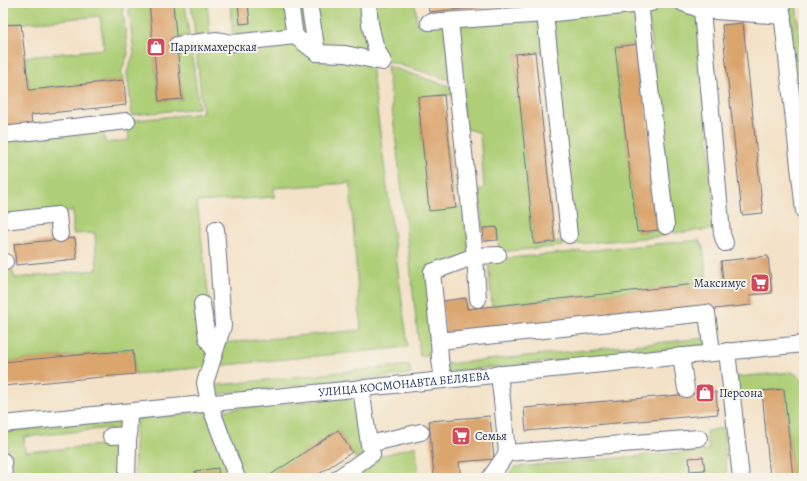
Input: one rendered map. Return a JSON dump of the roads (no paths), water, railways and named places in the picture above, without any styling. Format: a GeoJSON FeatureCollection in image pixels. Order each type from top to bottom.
{"type":"FeatureCollection","features":[{"type":"Feature","properties":{"kind":"street"},"geometry":{"type":"LineString","coordinates":[[290,3],[295,36],[317,53],[345,54],[383,62],[370,24],[368,3]]}},
{"type":"Feature","properties":{"kind":"street"},"geometry":{"type":"LineString","coordinates":[[309,3],[317,53]]}},
{"type":"Feature","properties":{"kind":"street"},"geometry":{"type":"LineString","coordinates":[[429,22],[545,14],[642,3],[666,226]]}},
{"type":"Feature","properties":{"kind":"street"},"geometry":{"type":"LineString","coordinates":[[682,3],[702,10],[782,9],[804,211]]}},
{"type":"Feature","properties":{"kind":"street"},"geometry":{"type":"LineString","coordinates":[[702,10],[722,234],[725,243]]}},
{"type":"Feature","properties":{"kind":"street"},"geometry":{"type":"LineString","coordinates":[[545,14],[569,235]]}},
{"type":"Feature","properties":{"kind":"street"},"geometry":{"type":"LineString","coordinates":[[450,21],[475,256],[478,299]]}},
{"type":"Feature","properties":{"kind":"street"},"geometry":{"type":"LineString","coordinates":[[177,45],[217,40],[234,43],[295,36]]}},
{"type":"Feature","properties":{"kind":"street"},"geometry":{"type":"LineString","coordinates":[[3,135],[127,121]]}},
{"type":"Feature","properties":{"kind":"street"},"geometry":{"type":"LineString","coordinates":[[3,220],[58,215],[60,234]]}},
{"type":"Feature","properties":{"kind":"street"},"geometry":{"type":"LineString","coordinates":[[216,229],[223,326],[205,383],[209,403],[237,478]]}},
{"type":"Feature","properties":{"kind":"street"},"geometry":{"type":"LineString","coordinates":[[442,380],[432,272],[475,256],[498,255]]}},
{"type":"Feature","properties":{"kind":"street"},"geometry":{"type":"LineString","coordinates":[[202,304],[207,338],[214,352]]}},
{"type":"Feature","properties":{"kind":"street"},"geometry":{"type":"LineString","coordinates":[[439,341],[707,313],[720,352],[741,478]]}},
{"type":"Feature","properties":{"kind":"street","name":"УЛИЦА КОСМОНАВТА БЕЛЯЕВА"},"geometry":{"type":"LineString","coordinates":[[3,424],[804,344]]}},
{"type":"Feature","properties":{"kind":"street"},"geometry":{"type":"LineString","coordinates":[[681,356],[686,389]]}},
{"type":"Feature","properties":{"kind":"street"},"geometry":{"type":"LineString","coordinates":[[490,478],[507,453],[499,374]]}},
{"type":"Feature","properties":{"kind":"street"},"geometry":{"type":"LineString","coordinates":[[338,478],[372,454],[369,444],[361,388]]}},
{"type":"Feature","properties":{"kind":"street"},"geometry":{"type":"LineString","coordinates":[[127,478],[129,412]]}},
{"type":"Feature","properties":{"kind":"street"},"geometry":{"type":"LineString","coordinates":[[369,444],[421,432]]}},
{"type":"Feature","properties":{"kind":"street"},"geometry":{"type":"LineString","coordinates":[[111,436],[129,435]]}},
{"type":"Feature","properties":{"kind":"street"},"geometry":{"type":"LineString","coordinates":[[507,453],[699,438]]}},
{"type":"Feature","properties":{"kind":"street"},"geometry":{"type":"LineString","coordinates":[[3,461],[4,478]]}},
{"type":"Feature","properties":{"kind":"place","name":"Парикмахерская"},"geometry":{"type":"Point","coordinates":[156,47]}},
{"type":"Feature","properties":{"kind":"place","name":"Максимус"},"geometry":{"type":"Point","coordinates":[760,283]}},
{"type":"Feature","properties":{"kind":"place","name":"Персона"},"geometry":{"type":"Point","coordinates":[705,393]}},
{"type":"Feature","properties":{"kind":"place","name":"Семья"},"geometry":{"type":"Point","coordinates":[461,436]}}]}
